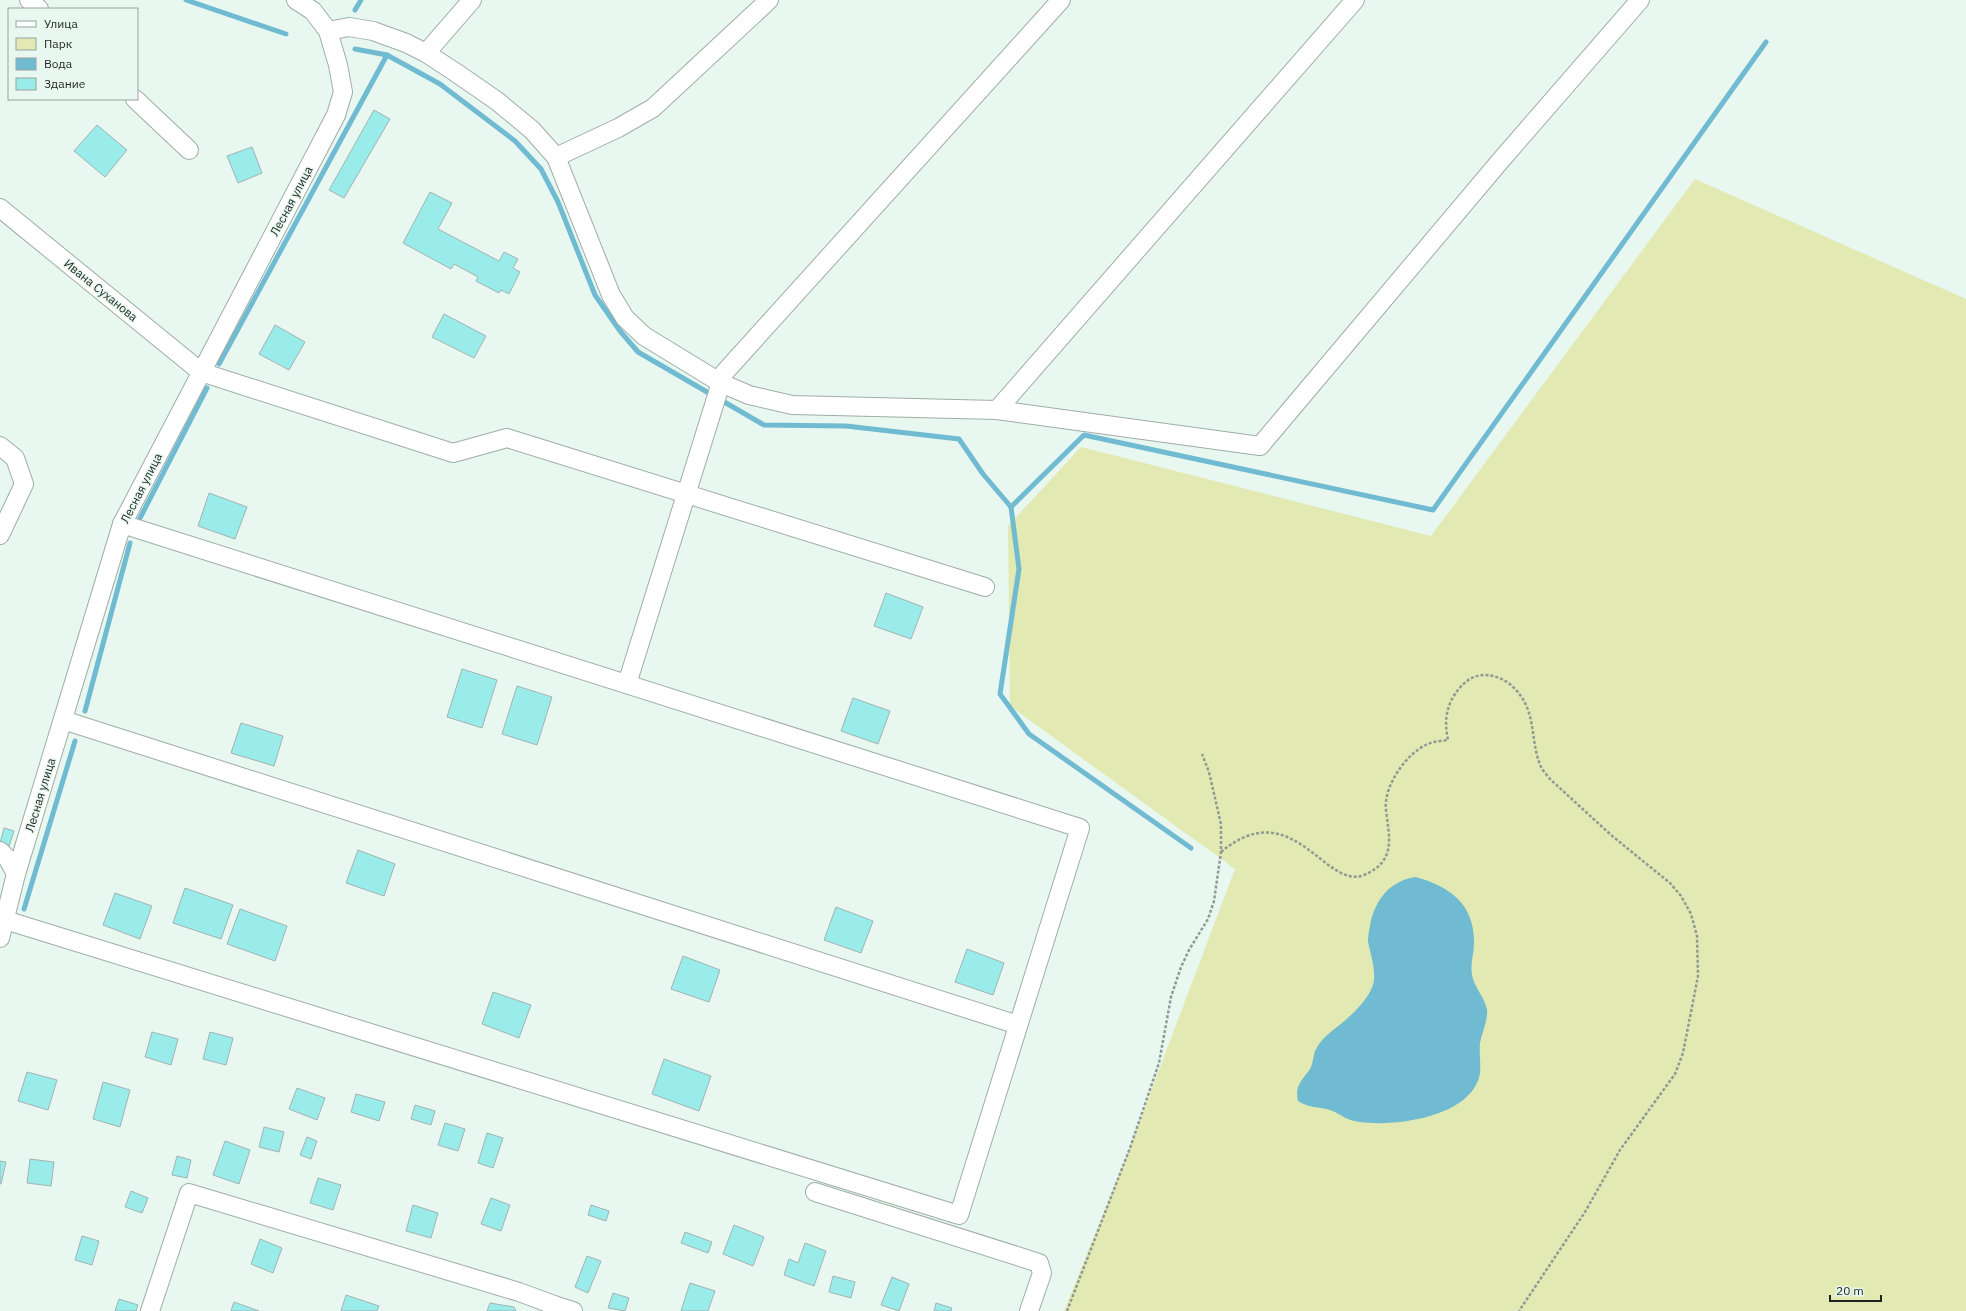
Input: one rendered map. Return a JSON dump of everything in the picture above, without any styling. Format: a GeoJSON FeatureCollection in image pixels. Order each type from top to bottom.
{"type":"FeatureCollection","features":[{"type":"Feature","properties":{"kind":"street"},"geometry":{"type":"LineString","coordinates":[[29,0],[38,8]]}},
{"type":"Feature","properties":{"kind":"street","name":"Лесная улица"},"geometry":{"type":"LineString","coordinates":[[0,938],[16,874],[122,524],[336,115],[343,92],[338,65],[328,32],[313,11],[296,0]]}},
{"type":"Feature","properties":{"kind":"street"},"geometry":{"type":"LineString","coordinates":[[426,53],[472,0]]}},
{"type":"Feature","properties":{"kind":"street"},"geometry":{"type":"LineString","coordinates":[[556,157],[618,128],[652,108],[769,0]]}},
{"type":"Feature","properties":{"kind":"street"},"geometry":{"type":"LineString","coordinates":[[627,684],[724,373],[1061,0]]}},
{"type":"Feature","properties":{"kind":"street"},"geometry":{"type":"LineString","coordinates":[[997,410],[1354,0]]}},
{"type":"Feature","properties":{"kind":"street"},"geometry":{"type":"LineString","coordinates":[[328,32],[348,27],[373,31],[406,43],[426,53],[497,101],[532,130],[556,157],[611,295],[625,318],[644,336],[721,383],[749,395],[792,405],[997,410],[1260,446],[1500,160],[1640,0]]}},
{"type":"Feature","properties":{"kind":"street"},"geometry":{"type":"LineString","coordinates":[[136,100],[189,150]]}},
{"type":"Feature","properties":{"kind":"street","name":"Ивана Суханова"},"geometry":{"type":"LineString","coordinates":[[0,208],[201,372]]}},
{"type":"Feature","properties":{"kind":"street"},"geometry":{"type":"LineString","coordinates":[[201,372],[453,453],[507,438],[985,587]]}},
{"type":"Feature","properties":{"kind":"street"},"geometry":{"type":"LineString","coordinates":[[0,446],[15,458],[24,484],[0,535]]}},
{"type":"Feature","properties":{"kind":"street"},"geometry":{"type":"LineString","coordinates":[[5,920],[959,1215],[1080,828],[122,524]]}},
{"type":"Feature","properties":{"kind":"street"},"geometry":{"type":"LineString","coordinates":[[63,720],[1018,1025]]}},
{"type":"Feature","properties":{"kind":"street"},"geometry":{"type":"LineString","coordinates":[[0,851],[8,859],[16,874]]}},
{"type":"Feature","properties":{"kind":"street"},"geometry":{"type":"LineString","coordinates":[[815,1192],[1039,1263],[1042,1273],[1029,1311]]}},
{"type":"Feature","properties":{"kind":"street"},"geometry":{"type":"LineString","coordinates":[[150,1311],[189,1193],[504,1287],[553,1308],[573,1311]]}},
{"type":"Feature","properties":{"kind":"path"},"geometry":{"type":"LineString","coordinates":[[1222,852],[1235,840],[1260,832],[1292,838],[1306,846],[1343,875],[1354,877],[1364,875],[1376,868],[1383,861],[1389,851],[1390,838],[1386,810],[1386,797],[1397,772],[1415,751],[1428,744],[1448,740],[1445,727],[1449,706],[1465,682],[1478,675],[1494,676],[1511,684],[1522,696],[1529,709],[1532,720],[1536,754],[1541,768],[1550,779],[1611,835],[1670,883],[1681,896],[1698,936],[1699,953],[1698,976],[1693,1007],[1683,1053],[1675,1074],[1620,1150],[1585,1212],[1519,1311]]}},
{"type":"Feature","properties":{"kind":"path"},"geometry":{"type":"LineString","coordinates":[[1067,1311],[1130,1148],[1159,1063],[1171,997],[1181,967],[1189,950],[1208,919],[1214,901],[1222,852],[1221,824],[1209,772],[1202,754]]}},
{"type":"Feature","properties":{"kind":"green space"},"geometry":{"type":"Polygon","coordinates":[[[1695,179],[1966,299],[1966,1311],[1064,1311],[1128,1152],[1235,869],[1010,706],[1008,526],[1081,447],[1431,536],[1695,179]]]}},
{"type":"Feature","properties":{"kind":"water"},"geometry":{"type":"Polygon","coordinates":[[[1416,877],[1429,881],[1450,892],[1465,908],[1470,918],[1474,944],[1471,966],[1472,974],[1474,983],[1486,1005],[1487,1010],[1486,1022],[1480,1043],[1480,1073],[1474,1088],[1463,1100],[1448,1109],[1430,1116],[1393,1123],[1355,1121],[1330,1110],[1303,1104],[1298,1101],[1297,1091],[1302,1080],[1311,1067],[1317,1046],[1327,1035],[1357,1009],[1373,986],[1374,970],[1368,939],[1375,908],[1379,900],[1391,887],[1398,882],[1416,877]]]}},
{"type":"Feature","properties":{"kind":"building"},"geometry":{"type":"Polygon","coordinates":[[[374,110],[390,119],[344,198],[329,190],[374,110]]]}},
{"type":"Feature","properties":{"kind":"building"},"geometry":{"type":"Polygon","coordinates":[[[97,125],[127,150],[105,177],[74,151],[97,125]]]}},
{"type":"Feature","properties":{"kind":"building"},"geometry":{"type":"Polygon","coordinates":[[[252,147],[262,173],[238,183],[227,156],[252,147]]]}},
{"type":"Feature","properties":{"kind":"building"},"geometry":{"type":"Polygon","coordinates":[[[430,192],[452,203],[438,229],[499,261],[504,252],[518,259],[513,268],[520,272],[509,294],[501,290],[499,293],[476,281],[478,277],[454,264],[451,269],[403,243],[430,192]]]}},
{"type":"Feature","properties":{"kind":"building"},"geometry":{"type":"Polygon","coordinates":[[[444,314],[486,336],[474,358],[432,337],[444,314]]]}},
{"type":"Feature","properties":{"kind":"building"},"geometry":{"type":"Polygon","coordinates":[[[275,325],[305,342],[289,370],[259,354],[275,325]]]}},
{"type":"Feature","properties":{"kind":"building"},"geometry":{"type":"Polygon","coordinates":[[[209,493],[247,507],[235,539],[198,526],[209,493]]]}},
{"type":"Feature","properties":{"kind":"building"},"geometry":{"type":"Polygon","coordinates":[[[886,593],[923,607],[911,639],[874,626],[886,593]]]}},
{"type":"Feature","properties":{"kind":"building"},"geometry":{"type":"Polygon","coordinates":[[[462,669],[497,680],[482,728],[447,717],[462,669]]]}},
{"type":"Feature","properties":{"kind":"building"},"geometry":{"type":"Polygon","coordinates":[[[517,686],[552,697],[537,745],[502,734],[517,686]]]}},
{"type":"Feature","properties":{"kind":"building"},"geometry":{"type":"Polygon","coordinates":[[[853,698],[890,711],[878,744],[841,731],[853,698]]]}},
{"type":"Feature","properties":{"kind":"building"},"geometry":{"type":"Polygon","coordinates":[[[241,723],[283,736],[274,766],[231,753],[241,723]]]}},
{"type":"Feature","properties":{"kind":"building"},"geometry":{"type":"Polygon","coordinates":[[[4,828],[14,831],[9,846],[0,843],[4,828]]]}},
{"type":"Feature","properties":{"kind":"building"},"geometry":{"type":"Polygon","coordinates":[[[358,850],[395,864],[384,896],[346,883],[358,850]]]}},
{"type":"Feature","properties":{"kind":"building"},"geometry":{"type":"Polygon","coordinates":[[[185,888],[233,905],[221,939],[173,923],[185,888]]]}},
{"type":"Feature","properties":{"kind":"building"},"geometry":{"type":"Polygon","coordinates":[[[115,893],[152,906],[140,939],[103,925],[115,893]]]}},
{"type":"Feature","properties":{"kind":"building"},"geometry":{"type":"Polygon","coordinates":[[[836,907],[873,921],[861,953],[824,940],[836,907]]]}},
{"type":"Feature","properties":{"kind":"building"},"geometry":{"type":"Polygon","coordinates":[[[240,909],[287,926],[275,961],[227,944],[240,909]]]}},
{"type":"Feature","properties":{"kind":"building"},"geometry":{"type":"Polygon","coordinates":[[[967,949],[1004,963],[993,995],[955,982],[967,949]]]}},
{"type":"Feature","properties":{"kind":"building"},"geometry":{"type":"Polygon","coordinates":[[[683,956],[720,970],[709,1002],[671,989],[683,956]]]}},
{"type":"Feature","properties":{"kind":"building"},"geometry":{"type":"Polygon","coordinates":[[[493,992],[531,1005],[519,1038],[482,1024],[493,992]]]}},
{"type":"Feature","properties":{"kind":"building"},"geometry":{"type":"Polygon","coordinates":[[[152,1032],[178,1039],[171,1065],[145,1057],[152,1032]]]}},
{"type":"Feature","properties":{"kind":"building"},"geometry":{"type":"Polygon","coordinates":[[[210,1032],[233,1038],[226,1065],[203,1059],[210,1032]]]}},
{"type":"Feature","properties":{"kind":"building"},"geometry":{"type":"Polygon","coordinates":[[[664,1059],[711,1076],[699,1111],[652,1094],[664,1059]]]}},
{"type":"Feature","properties":{"kind":"building"},"geometry":{"type":"Polygon","coordinates":[[[27,1072],[57,1080],[48,1110],[18,1101],[27,1072]]]}},
{"type":"Feature","properties":{"kind":"building"},"geometry":{"type":"Polygon","coordinates":[[[103,1082],[130,1090],[120,1127],[93,1119],[103,1082]]]}},
{"type":"Feature","properties":{"kind":"building"},"geometry":{"type":"Polygon","coordinates":[[[297,1088],[325,1098],[317,1120],[289,1109],[297,1088]]]}},
{"type":"Feature","properties":{"kind":"building"},"geometry":{"type":"Polygon","coordinates":[[[356,1094],[385,1102],[379,1121],[351,1112],[356,1094]]]}},
{"type":"Feature","properties":{"kind":"building"},"geometry":{"type":"Polygon","coordinates":[[[415,1105],[435,1111],[431,1125],[411,1119],[415,1105]]]}},
{"type":"Feature","properties":{"kind":"building"},"geometry":{"type":"Polygon","coordinates":[[[445,1123],[465,1129],[458,1151],[438,1145],[445,1123]]]}},
{"type":"Feature","properties":{"kind":"building"},"geometry":{"type":"Polygon","coordinates":[[[264,1127],[284,1132],[279,1152],[259,1147],[264,1127]]]}},
{"type":"Feature","properties":{"kind":"building"},"geometry":{"type":"Polygon","coordinates":[[[487,1133],[503,1138],[493,1168],[478,1163],[487,1133]]]}},
{"type":"Feature","properties":{"kind":"building"},"geometry":{"type":"Polygon","coordinates":[[[307,1137],[317,1141],[311,1159],[300,1155],[307,1137]]]}},
{"type":"Feature","properties":{"kind":"building"},"geometry":{"type":"Polygon","coordinates":[[[225,1141],[250,1150],[239,1184],[213,1175],[225,1141]]]}},
{"type":"Feature","properties":{"kind":"building"},"geometry":{"type":"Polygon","coordinates":[[[177,1156],[191,1160],[187,1178],[172,1175],[177,1156]]]}},
{"type":"Feature","properties":{"kind":"building"},"geometry":{"type":"Polygon","coordinates":[[[30,1159],[54,1162],[51,1186],[27,1183],[30,1159]]]}},
{"type":"Feature","properties":{"kind":"building"},"geometry":{"type":"Polygon","coordinates":[[[0,1161],[6,1162],[1,1184],[0,1184],[0,1161]]]}},
{"type":"Feature","properties":{"kind":"building"},"geometry":{"type":"Polygon","coordinates":[[[318,1178],[341,1185],[333,1210],[310,1203],[318,1178]]]}},
{"type":"Feature","properties":{"kind":"building"},"geometry":{"type":"Polygon","coordinates":[[[131,1191],[148,1198],[142,1213],[125,1207],[131,1191]]]}},
{"type":"Feature","properties":{"kind":"building"},"geometry":{"type":"Polygon","coordinates":[[[491,1198],[510,1205],[501,1231],[481,1224],[491,1198]]]}},
{"type":"Feature","properties":{"kind":"building"},"geometry":{"type":"Polygon","coordinates":[[[413,1205],[438,1213],[431,1238],[406,1231],[413,1205]]]}},
{"type":"Feature","properties":{"kind":"building"},"geometry":{"type":"Polygon","coordinates":[[[591,1205],[609,1211],[606,1221],[588,1215],[591,1205]]]}},
{"type":"Feature","properties":{"kind":"building"},"geometry":{"type":"Polygon","coordinates":[[[734,1225],[764,1237],[753,1266],[723,1254],[734,1225]]]}},
{"type":"Feature","properties":{"kind":"building"},"geometry":{"type":"Polygon","coordinates":[[[685,1232],[712,1242],[708,1253],[681,1243],[685,1232]]]}},
{"type":"Feature","properties":{"kind":"building"},"geometry":{"type":"Polygon","coordinates":[[[82,1236],[99,1241],[92,1265],[75,1260],[82,1236]]]}},
{"type":"Feature","properties":{"kind":"building"},"geometry":{"type":"Polygon","coordinates":[[[260,1239],[282,1248],[273,1273],[251,1264],[260,1239]]]}},
{"type":"Feature","properties":{"kind":"building"},"geometry":{"type":"Polygon","coordinates":[[[805,1243],[826,1251],[814,1286],[784,1275],[789,1259],[798,1263],[805,1243]]]}},
{"type":"Feature","properties":{"kind":"building"},"geometry":{"type":"Polygon","coordinates":[[[587,1256],[601,1261],[588,1293],[575,1287],[587,1256]]]}},
{"type":"Feature","properties":{"kind":"building"},"geometry":{"type":"Polygon","coordinates":[[[833,1276],[855,1282],[851,1298],[829,1292],[833,1276]]]}},
{"type":"Feature","properties":{"kind":"building"},"geometry":{"type":"Polygon","coordinates":[[[892,1277],[909,1284],[899,1311],[881,1305],[892,1277]]]}},
{"type":"Feature","properties":{"kind":"building"},"geometry":{"type":"Polygon","coordinates":[[[690,1283],[715,1291],[708,1311],[681,1311],[690,1283]]]}},
{"type":"Feature","properties":{"kind":"building"},"geometry":{"type":"Polygon","coordinates":[[[613,1293],[629,1298],[625,1311],[608,1308],[613,1293]]]}},
{"type":"Feature","properties":{"kind":"building"},"geometry":{"type":"Polygon","coordinates":[[[346,1295],[379,1306],[377,1311],[341,1311],[346,1295]]]}},
{"type":"Feature","properties":{"kind":"building"},"geometry":{"type":"Polygon","coordinates":[[[119,1299],[138,1305],[136,1311],[115,1311],[119,1299]]]}},
{"type":"Feature","properties":{"kind":"building"},"geometry":{"type":"Polygon","coordinates":[[[234,1302],[259,1311],[231,1311],[234,1302]]]}},
{"type":"Feature","properties":{"kind":"building"},"geometry":{"type":"Polygon","coordinates":[[[490,1303],[514,1307],[516,1311],[487,1311],[490,1303]]]}},
{"type":"Feature","properties":{"kind":"building"},"geometry":{"type":"Polygon","coordinates":[[[936,1303],[952,1308],[951,1311],[934,1311],[936,1303]]]}},
{"type":"Feature","properties":{"kind":"waterway"},"geometry":{"type":"LineString","coordinates":[[186,0],[286,34]]}},
{"type":"Feature","properties":{"kind":"waterway"},"geometry":{"type":"LineString","coordinates":[[355,10],[361,0]]}},
{"type":"Feature","properties":{"kind":"waterway"},"geometry":{"type":"LineString","coordinates":[[1011,507],[1084,435],[1433,510],[1766,42]]}},
{"type":"Feature","properties":{"kind":"waterway"},"geometry":{"type":"LineString","coordinates":[[355,49],[387,55],[440,84],[515,141],[541,169],[558,202],[595,295],[620,331],[638,352],[764,425],[846,426],[959,439],[983,474],[1011,507],[1019,569],[1000,694],[1029,734],[1191,848]]}},
{"type":"Feature","properties":{"kind":"waterway"},"geometry":{"type":"LineString","coordinates":[[219,364],[387,55]]}},
{"type":"Feature","properties":{"kind":"waterway"},"geometry":{"type":"LineString","coordinates":[[138,522],[207,388]]}},
{"type":"Feature","properties":{"kind":"waterway"},"geometry":{"type":"LineString","coordinates":[[85,711],[130,543]]}},
{"type":"Feature","properties":{"kind":"waterway"},"geometry":{"type":"LineString","coordinates":[[24,909],[75,741]]}}]}
